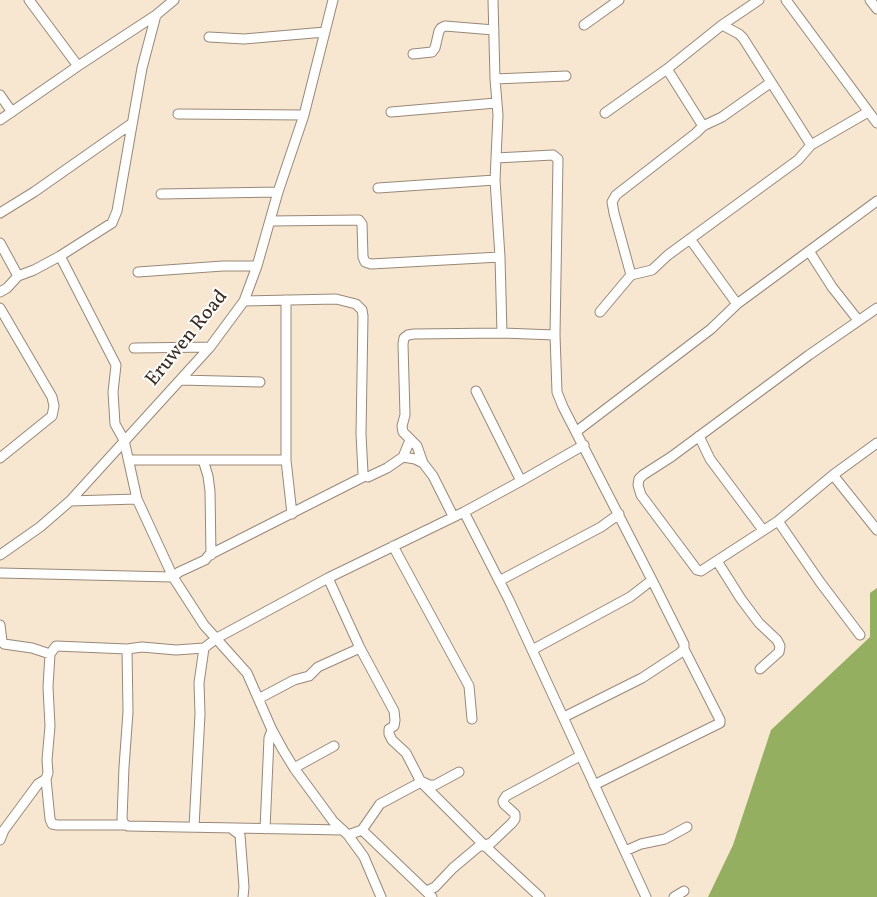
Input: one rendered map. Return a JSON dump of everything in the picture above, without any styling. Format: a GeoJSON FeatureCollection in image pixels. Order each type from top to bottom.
{"type":"FeatureCollection","features":[{"type":"Feature","properties":{"kind":"street"},"geometry":{"type":"LineString","coordinates":[[30,0],[78,66]]}},
{"type":"Feature","properties":{"kind":"street"},"geometry":{"type":"LineString","coordinates":[[0,120],[156,15],[174,0]]}},
{"type":"Feature","properties":{"kind":"street","name":"Eruwen Road"},"geometry":{"type":"LineString","coordinates":[[0,555],[40,527],[70,501],[210,347],[244,301],[257,266],[278,192],[304,115],[333,0]]}},
{"type":"Feature","properties":{"kind":"street"},"geometry":{"type":"LineString","coordinates":[[493,0],[494,79],[498,115],[495,180],[502,333]]}},
{"type":"Feature","properties":{"kind":"street"},"geometry":{"type":"LineString","coordinates":[[584,25],[619,0]]}},
{"type":"Feature","properties":{"kind":"street"},"geometry":{"type":"LineString","coordinates":[[605,113],[667,69],[722,25],[759,0]]}},
{"type":"Feature","properties":{"kind":"street"},"geometry":{"type":"LineString","coordinates":[[786,0],[877,123]]}},
{"type":"Feature","properties":{"kind":"street"},"geometry":{"type":"LineString","coordinates":[[870,0],[877,9]]}},
{"type":"Feature","properties":{"kind":"street"},"geometry":{"type":"LineString","coordinates":[[0,292],[7,288],[18,276],[60,256],[112,223],[117,211],[142,68],[156,15]]}},
{"type":"Feature","properties":{"kind":"street"},"geometry":{"type":"LineString","coordinates":[[735,16],[739,34],[811,145]]}},
{"type":"Feature","properties":{"kind":"street"},"geometry":{"type":"LineString","coordinates":[[722,25],[739,34]]}},
{"type":"Feature","properties":{"kind":"street"},"geometry":{"type":"LineString","coordinates":[[413,54],[432,52],[441,28],[445,26],[494,30]]}},
{"type":"Feature","properties":{"kind":"street"},"geometry":{"type":"LineString","coordinates":[[209,37],[244,38],[325,32]]}},
{"type":"Feature","properties":{"kind":"street"},"geometry":{"type":"LineString","coordinates":[[667,69],[703,126]]}},
{"type":"Feature","properties":{"kind":"street"},"geometry":{"type":"LineString","coordinates":[[494,79],[566,76]]}},
{"type":"Feature","properties":{"kind":"street"},"geometry":{"type":"LineString","coordinates":[[631,275],[614,213],[612,202],[616,195],[696,134],[703,126],[722,117],[770,83]]}},
{"type":"Feature","properties":{"kind":"street"},"geometry":{"type":"LineString","coordinates":[[0,95],[12,112]]}},
{"type":"Feature","properties":{"kind":"street"},"geometry":{"type":"LineString","coordinates":[[391,112],[496,103]]}},
{"type":"Feature","properties":{"kind":"street"},"geometry":{"type":"LineString","coordinates":[[600,312],[631,275],[652,270],[690,239],[798,160],[811,145],[868,112]]}},
{"type":"Feature","properties":{"kind":"street"},"geometry":{"type":"LineString","coordinates":[[178,114],[304,115]]}},
{"type":"Feature","properties":{"kind":"street"},"geometry":{"type":"LineString","coordinates":[[0,212],[34,192],[131,124]]}},
{"type":"Feature","properties":{"kind":"street"},"geometry":{"type":"LineString","coordinates":[[496,158],[556,156],[558,159],[555,335],[557,392],[684,644],[684,649],[720,720],[720,723],[594,785]]}},
{"type":"Feature","properties":{"kind":"street"},"geometry":{"type":"LineString","coordinates":[[378,188],[495,180]]}},
{"type":"Feature","properties":{"kind":"street"},"geometry":{"type":"LineString","coordinates":[[160,194],[278,192]]}},
{"type":"Feature","properties":{"kind":"street"},"geometry":{"type":"LineString","coordinates":[[577,431],[711,328],[737,304],[877,202]]}},
{"type":"Feature","properties":{"kind":"street"},"geometry":{"type":"LineString","coordinates":[[270,221],[358,220],[362,224],[363,257],[365,262],[370,264],[500,257]]}},
{"type":"Feature","properties":{"kind":"street"},"geometry":{"type":"LineString","coordinates":[[690,239],[737,304]]}},
{"type":"Feature","properties":{"kind":"street"},"geometry":{"type":"LineString","coordinates":[[0,243],[18,276]]}},
{"type":"Feature","properties":{"kind":"street"},"geometry":{"type":"LineString","coordinates":[[809,251],[832,287],[858,320]]}},
{"type":"Feature","properties":{"kind":"street"},"geometry":{"type":"LineString","coordinates":[[60,256],[116,365],[113,392],[115,424],[124,440],[137,499],[173,577],[204,625],[247,673],[260,698],[272,730],[294,768],[364,857],[379,896]]}},
{"type":"Feature","properties":{"kind":"street"},"geometry":{"type":"LineString","coordinates":[[138,272],[223,266],[257,266]]}},
{"type":"Feature","properties":{"kind":"street"},"geometry":{"type":"LineString","coordinates":[[244,301],[336,299],[356,304],[362,310],[361,434],[362,473],[366,476]]}},
{"type":"Feature","properties":{"kind":"street"},"geometry":{"type":"LineString","coordinates":[[286,300],[286,460],[292,514]]}},
{"type":"Feature","properties":{"kind":"street"},"geometry":{"type":"LineString","coordinates":[[0,308],[52,398],[54,406],[52,416],[0,458]]}},
{"type":"Feature","properties":{"kind":"street"},"geometry":{"type":"LineString","coordinates":[[877,308],[643,475],[638,479],[638,485],[642,495],[697,570],[701,571],[778,521],[833,475],[877,443]]}},
{"type":"Feature","properties":{"kind":"street"},"geometry":{"type":"LineString","coordinates":[[453,516],[433,476],[423,463],[416,446],[403,432],[402,426],[406,415],[404,338],[414,334],[502,333],[555,335]]}},
{"type":"Feature","properties":{"kind":"street"},"geometry":{"type":"LineString","coordinates":[[134,348],[210,347]]}},
{"type":"Feature","properties":{"kind":"street"},"geometry":{"type":"LineString","coordinates":[[180,380],[260,382]]}},
{"type":"Feature","properties":{"kind":"street"},"geometry":{"type":"LineString","coordinates":[[476,391],[522,481]]}},
{"type":"Feature","properties":{"kind":"street"},"geometry":{"type":"LineString","coordinates":[[699,436],[710,459],[763,530]]}},
{"type":"Feature","properties":{"kind":"street"},"geometry":{"type":"LineString","coordinates":[[0,573],[173,577],[211,555],[366,476],[368,477],[387,468],[402,457],[410,440]]}},
{"type":"Feature","properties":{"kind":"street"},"geometry":{"type":"LineString","coordinates":[[459,772],[435,785],[421,782],[380,804],[362,830],[346,833],[265,829],[52,824],[46,778],[48,773],[47,760],[50,726],[47,698],[50,654],[56,646],[127,649],[142,647],[176,650],[204,648],[217,638],[328,578],[464,512],[584,446]]}},
{"type":"Feature","properties":{"kind":"street"},"geometry":{"type":"LineString","coordinates":[[402,457],[415,459],[423,463]]}},
{"type":"Feature","properties":{"kind":"street"},"geometry":{"type":"LineString","coordinates":[[129,460],[286,460]]}},
{"type":"Feature","properties":{"kind":"street"},"geometry":{"type":"LineString","coordinates":[[202,460],[208,476],[210,491],[212,521],[211,555]]}},
{"type":"Feature","properties":{"kind":"street"},"geometry":{"type":"LineString","coordinates":[[833,475],[877,530]]}},
{"type":"Feature","properties":{"kind":"street"},"geometry":{"type":"LineString","coordinates":[[70,501],[137,499]]}},
{"type":"Feature","properties":{"kind":"street"},"geometry":{"type":"LineString","coordinates":[[464,512],[564,717],[580,756],[646,897]]}},
{"type":"Feature","properties":{"kind":"street"},"geometry":{"type":"LineString","coordinates":[[499,581],[601,527],[619,514]]}},
{"type":"Feature","properties":{"kind":"street"},"geometry":{"type":"LineString","coordinates":[[778,521],[820,582],[860,635]]}},
{"type":"Feature","properties":{"kind":"street"},"geometry":{"type":"LineString","coordinates":[[393,546],[466,679],[469,686],[472,719]]}},
{"type":"Feature","properties":{"kind":"street"},"geometry":{"type":"LineString","coordinates":[[717,561],[759,624],[780,646],[779,652],[760,669]]}},
{"type":"Feature","properties":{"kind":"street"},"geometry":{"type":"LineString","coordinates":[[328,578],[360,648],[394,711],[394,726],[389,729],[392,740],[406,753],[421,782],[484,845],[540,897]]}},
{"type":"Feature","properties":{"kind":"street"},"geometry":{"type":"LineString","coordinates":[[532,650],[630,597],[652,580]]}},
{"type":"Feature","properties":{"kind":"street"},"geometry":{"type":"LineString","coordinates":[[0,626],[4,644],[32,648],[50,654]]}},
{"type":"Feature","properties":{"kind":"street"},"geometry":{"type":"LineString","coordinates":[[194,827],[200,714],[199,683],[204,648]]}},
{"type":"Feature","properties":{"kind":"street"},"geometry":{"type":"LineString","coordinates":[[260,698],[294,680],[309,676],[318,667],[360,648]]}},
{"type":"Feature","properties":{"kind":"street"},"geometry":{"type":"LineString","coordinates":[[126,825],[122,819],[128,712],[127,649]]}},
{"type":"Feature","properties":{"kind":"street"},"geometry":{"type":"LineString","coordinates":[[564,717],[642,678],[684,649]]}},
{"type":"Feature","properties":{"kind":"street"},"geometry":{"type":"LineString","coordinates":[[265,829],[268,738],[272,730]]}},
{"type":"Feature","properties":{"kind":"street"},"geometry":{"type":"LineString","coordinates":[[294,768],[334,746]]}},
{"type":"Feature","properties":{"kind":"street"},"geometry":{"type":"LineString","coordinates":[[362,830],[430,894],[453,868],[478,847],[491,842],[515,819],[515,814],[503,801],[506,796],[580,756]]}},
{"type":"Feature","properties":{"kind":"street"},"geometry":{"type":"LineString","coordinates":[[0,840],[2,829],[38,784],[46,778]]}},
{"type":"Feature","properties":{"kind":"street"},"geometry":{"type":"LineString","coordinates":[[626,851],[641,844],[664,839],[688,827]]}},
{"type":"Feature","properties":{"kind":"street"},"geometry":{"type":"LineString","coordinates":[[232,829],[240,835],[243,897]]}},
{"type":"Feature","properties":{"kind":"street"},"geometry":{"type":"LineString","coordinates":[[674,897],[684,891]]}},
{"type":"Feature","properties":{"kind":"green space"},"geometry":{"type":"Polygon","coordinates":[[[877,588],[877,897],[708,897],[733,845],[771,730],[870,637],[870,593],[877,588]]]}}]}
